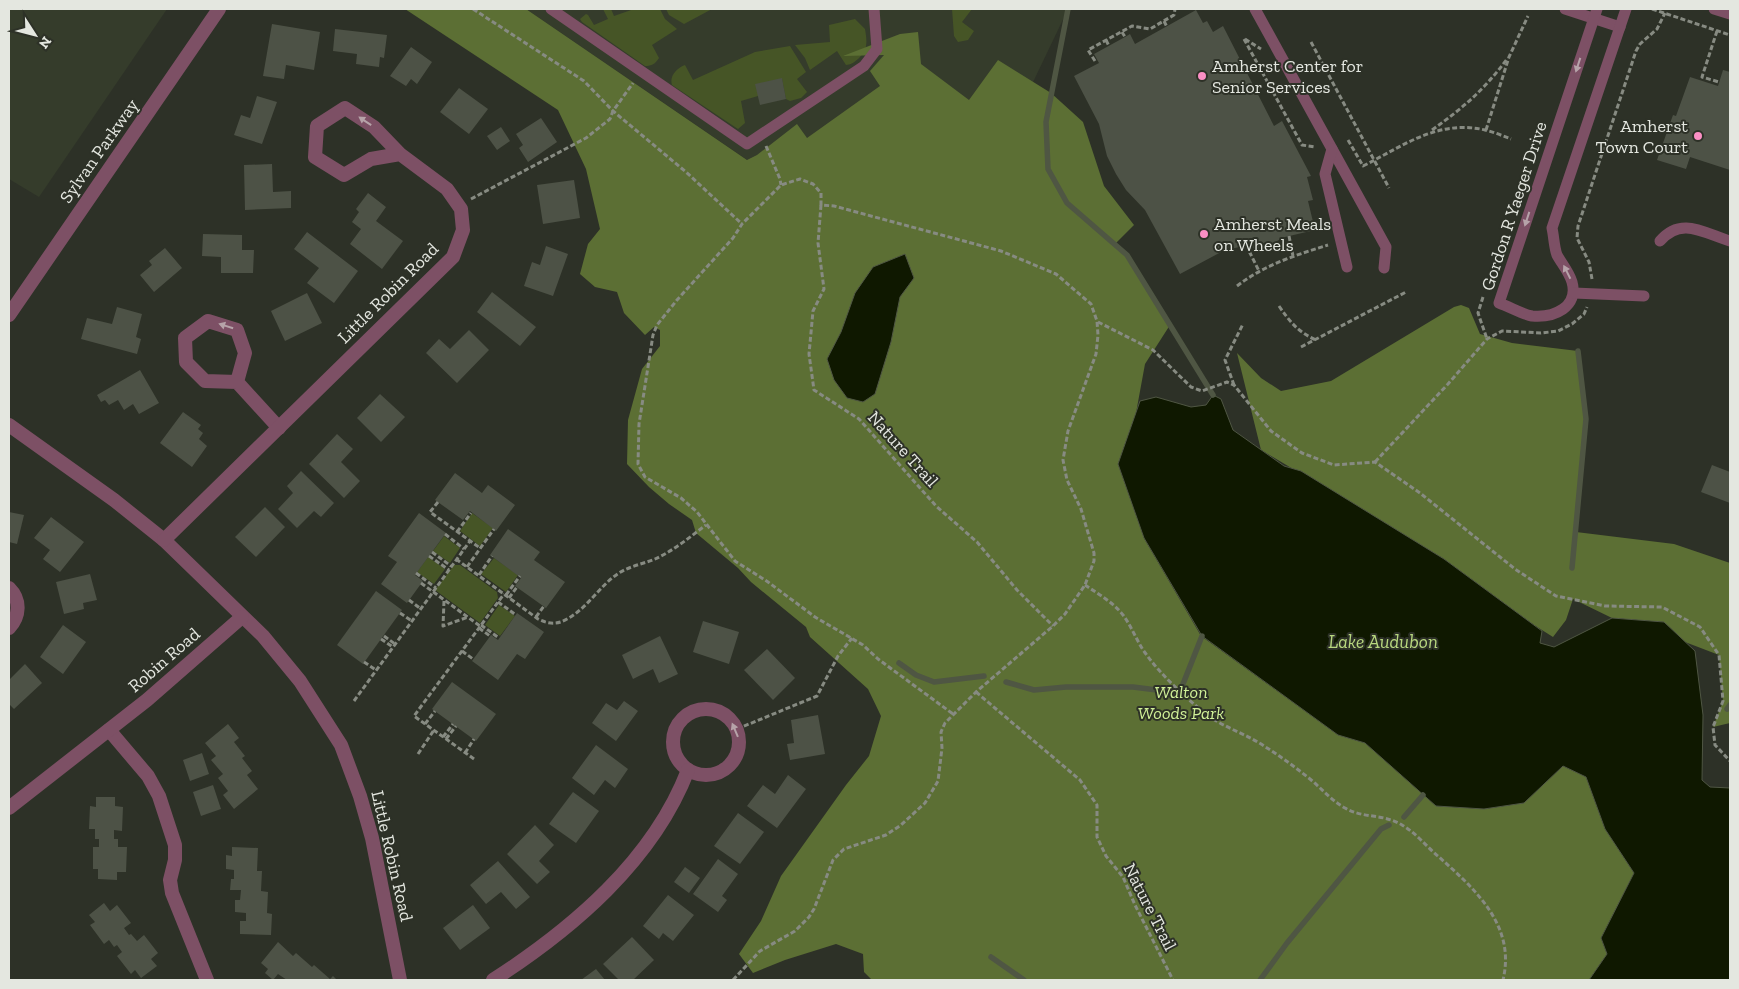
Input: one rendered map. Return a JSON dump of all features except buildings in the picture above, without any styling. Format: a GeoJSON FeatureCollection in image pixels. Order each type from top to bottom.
{"type":"FeatureCollection","features":[{"type":"Feature","properties":{"kind":"street","name":"Sylvan Parkway"},"geometry":{"type":"LineString","coordinates":[[9,315],[219,9]]}},
{"type":"Feature","properties":{"kind":"street"},"geometry":{"type":"LineString","coordinates":[[400,154],[371,159],[344,174],[315,157],[317,126],[345,108],[374,127],[400,154],[447,189],[462,208]]}},
{"type":"Feature","properties":{"kind":"street","name":"Little Robin Road"},"geometry":{"type":"LineString","coordinates":[[164,540],[453,257],[463,230],[462,208]]}},
{"type":"Feature","properties":{"kind":"street"},"geometry":{"type":"LineString","coordinates":[[237,382],[245,353],[237,330],[208,321],[185,338],[186,362],[205,382],[237,382],[279,428]]}},
{"type":"Feature","properties":{"kind":"street","name":"Little Robin Road"},"geometry":{"type":"LineString","coordinates":[[9,425],[114,500],[164,540],[268,641],[300,680],[341,745],[360,796],[372,838],[400,980]]}},
{"type":"Feature","properties":{"kind":"street"},"geometry":{"type":"LineString","coordinates":[[9,588],[16,594],[18,608],[14,623],[9,628]]}},
{"type":"Feature","properties":{"kind":"street","name":"Robin Road"},"geometry":{"type":"LineString","coordinates":[[9,808],[147,700],[242,617]]}},
{"type":"Feature","properties":{"kind":"street"},"geometry":{"type":"LineString","coordinates":[[712,709],[722,713],[736,729],[739,740],[734,760],[717,774],[706,776],[692,773],[678,761],[674,751],[674,734],[681,720],[695,711],[712,709]]}},
{"type":"Feature","properties":{"kind":"street"},"geometry":{"type":"LineString","coordinates":[[110,730],[148,776],[159,796],[175,846],[176,860],[170,880],[172,893],[207,980]]}},
{"type":"Feature","properties":{"kind":"street"},"geometry":{"type":"LineString","coordinates":[[493,980],[519,964],[563,931],[608,888],[650,838],[671,809],[688,770]]}},
{"type":"Feature","properties":{"kind":"lane"},"geometry":{"type":"LineString","coordinates":[[551,9],[747,144],[864,66],[876,49],[874,9]]}},
{"type":"Feature","properties":{"kind":"lane"},"geometry":{"type":"LineString","coordinates":[[1255,9],[1386,247],[1384,268]]}},
{"type":"Feature","properties":{"kind":"lane"},"geometry":{"type":"LineString","coordinates":[[1565,9],[1595,14],[1620,27]]}},
{"type":"Feature","properties":{"kind":"lane"},"geometry":{"type":"LineString","coordinates":[[1626,9],[1552,228],[1556,252],[1568,270],[1574,293],[1644,296]]}},
{"type":"Feature","properties":{"kind":"lane"},"geometry":{"type":"LineString","coordinates":[[1714,9],[1730,14]]}},
{"type":"Feature","properties":{"kind":"lane","name":"Gordon R Yaeger Drive"},"geometry":{"type":"LineString","coordinates":[[1574,293],[1572,301],[1563,310],[1543,316],[1531,316],[1500,303],[1595,14]]}},
{"type":"Feature","properties":{"kind":"lane"},"geometry":{"type":"LineString","coordinates":[[1332,149],[1325,174],[1347,267]]}},
{"type":"Feature","properties":{"kind":"lane"},"geometry":{"type":"LineString","coordinates":[[1660,241],[1667,232],[1677,227],[1689,227],[1730,241]]}},
{"type":"Feature","properties":{"kind":"path"},"geometry":{"type":"LineString","coordinates":[[473,9],[584,81],[613,111],[686,172],[742,224]]}},
{"type":"Feature","properties":{"kind":"path"},"geometry":{"type":"LineString","coordinates":[[1095,61],[1088,50],[1132,26],[1150,29],[1174,15],[1175,9]]}},
{"type":"Feature","properties":{"kind":"path"},"geometry":{"type":"LineString","coordinates":[[1652,9],[1730,35]]}},
{"type":"Feature","properties":{"kind":"path"},"geometry":{"type":"LineString","coordinates":[[1375,462],[1487,339],[1502,330],[1541,333],[1558,331],[1572,324],[1584,314],[1592,294],[1590,268],[1577,238],[1578,226],[1636,51],[1640,44],[1657,29],[1666,13]]}},
{"type":"Feature","properties":{"kind":"path"},"geometry":{"type":"LineString","coordinates":[[1486,130],[1508,57],[1528,16]]}},
{"type":"Feature","properties":{"kind":"path"},"geometry":{"type":"LineString","coordinates":[[1164,21],[1167,26]]}},
{"type":"Feature","properties":{"kind":"path"},"geometry":{"type":"LineString","coordinates":[[1717,31],[1702,77],[1719,82]]}},
{"type":"Feature","properties":{"kind":"path"},"geometry":{"type":"LineString","coordinates":[[1122,32],[1125,37]]}},
{"type":"Feature","properties":{"kind":"path"},"geometry":{"type":"LineString","coordinates":[[1244,39],[1302,145],[1320,148]]}},
{"type":"Feature","properties":{"kind":"path"},"geometry":{"type":"LineString","coordinates":[[1106,40],[1109,46]]}},
{"type":"Feature","properties":{"kind":"path"},"geometry":{"type":"LineString","coordinates":[[1312,42],[1389,188]]}},
{"type":"Feature","properties":{"kind":"path"},"geometry":{"type":"LineString","coordinates":[[1348,140],[1363,166],[1430,132],[1475,98],[1508,57]]}},
{"type":"Feature","properties":{"kind":"path"},"geometry":{"type":"LineString","coordinates":[[462,208],[474,197],[586,138],[610,119],[613,111],[642,70]]}},
{"type":"Feature","properties":{"kind":"path"},"geometry":{"type":"LineString","coordinates":[[1430,132],[1460,127],[1486,130],[1511,139]]}},
{"type":"Feature","properties":{"kind":"path"},"geometry":{"type":"LineString","coordinates":[[771,156],[782,185]]}},
{"type":"Feature","properties":{"kind":"path"},"geometry":{"type":"LineString","coordinates":[[733,980],[760,951],[795,931],[809,918],[833,860],[838,854],[844,849],[886,835],[901,825],[925,803],[938,781],[942,748],[941,732],[945,724],[976,692],[1065,614],[1084,585],[1094,561],[1094,552],[1081,509],[1067,480],[1063,460],[1068,431],[1096,354],[1097,321],[1091,304],[1056,274],[1001,251],[843,208],[821,205],[821,193],[813,184],[800,179],[782,185],[764,201],[742,224],[733,238],[657,324],[653,335],[639,424],[638,464],[645,477],[681,498],[697,512],[735,561],[768,582],[815,617],[852,638],[953,714]]}},
{"type":"Feature","properties":{"kind":"path","name":"Nature Trail"},"geometry":{"type":"LineString","coordinates":[[821,205],[818,243],[824,289],[813,311],[809,354],[814,390],[859,419],[936,506],[977,542],[1017,590],[1053,626]]}},
{"type":"Feature","properties":{"kind":"path"},"geometry":{"type":"LineString","coordinates":[[1289,236],[1293,256]]}},
{"type":"Feature","properties":{"kind":"path"},"geometry":{"type":"LineString","coordinates":[[1237,286],[1259,271],[1293,256],[1334,244]]}},
{"type":"Feature","properties":{"kind":"path"},"geometry":{"type":"LineString","coordinates":[[1246,245],[1259,271]]}},
{"type":"Feature","properties":{"kind":"path"},"geometry":{"type":"LineString","coordinates":[[1301,347],[1406,292]]}},
{"type":"Feature","properties":{"kind":"path"},"geometry":{"type":"LineString","coordinates":[[1483,297],[1478,314],[1487,339]]}},
{"type":"Feature","properties":{"kind":"path"},"geometry":{"type":"LineString","coordinates":[[1279,306],[1295,328],[1316,340]]}},
{"type":"Feature","properties":{"kind":"path"},"geometry":{"type":"LineString","coordinates":[[1097,321],[1153,350],[1191,387],[1202,390],[1227,382],[1234,385]]}},
{"type":"Feature","properties":{"kind":"path"},"geometry":{"type":"LineString","coordinates":[[1243,324],[1225,360],[1234,385],[1271,431],[1302,452],[1334,465],[1375,462],[1420,493],[1516,569],[1556,596],[1605,606],[1662,607],[1700,627],[1720,655],[1723,701],[1713,727],[1715,745],[1730,760]]}},
{"type":"Feature","properties":{"kind":"path"},"geometry":{"type":"LineString","coordinates":[[438,502],[430,512],[480,548]]}},
{"type":"Feature","properties":{"kind":"path"},"geometry":{"type":"LineString","coordinates":[[457,532],[471,513]]}},
{"type":"Feature","properties":{"kind":"path"},"geometry":{"type":"LineString","coordinates":[[456,559],[536,617],[546,623],[555,624],[576,614],[618,574],[637,564],[653,560],[667,553],[706,525]]}},
{"type":"Feature","properties":{"kind":"path"},"geometry":{"type":"LineString","coordinates":[[467,567],[494,529]]}},
{"type":"Feature","properties":{"kind":"path"},"geometry":{"type":"LineString","coordinates":[[445,534],[464,548]]}},
{"type":"Feature","properties":{"kind":"path"},"geometry":{"type":"LineString","coordinates":[[354,701],[470,541]]}},
{"type":"Feature","properties":{"kind":"path"},"geometry":{"type":"LineString","coordinates":[[430,554],[450,568]]}},
{"type":"Feature","properties":{"kind":"path"},"geometry":{"type":"LineString","coordinates":[[479,575],[492,556]]}},
{"type":"Feature","properties":{"kind":"path"},"geometry":{"type":"LineString","coordinates":[[416,574],[436,588]]}},
{"type":"Feature","properties":{"kind":"path"},"geometry":{"type":"LineString","coordinates":[[506,595],[520,576]]}},
{"type":"Feature","properties":{"kind":"path"},"geometry":{"type":"LineString","coordinates":[[421,584],[499,638]]}},
{"type":"Feature","properties":{"kind":"path"},"geometry":{"type":"LineString","coordinates":[[1084,585],[1117,608],[1153,663],[1203,712],[1224,727],[1262,744],[1291,764],[1336,803],[1348,810],[1365,815],[1386,817],[1402,825],[1446,863],[1485,903],[1494,915],[1507,953],[1507,967],[1504,980]]}},
{"type":"Feature","properties":{"kind":"path"},"geometry":{"type":"LineString","coordinates":[[474,759],[414,716],[498,602],[517,587]]}},
{"type":"Feature","properties":{"kind":"path"},"geometry":{"type":"LineString","coordinates":[[409,600],[421,609]]}},
{"type":"Feature","properties":{"kind":"path"},"geometry":{"type":"LineString","coordinates":[[444,600],[443,626],[468,617]]}},
{"type":"Feature","properties":{"kind":"path"},"geometry":{"type":"LineString","coordinates":[[498,602],[516,615]]}},
{"type":"Feature","properties":{"kind":"path"},"geometry":{"type":"LineString","coordinates":[[536,617],[544,606]]}},
{"type":"Feature","properties":{"kind":"path"},"geometry":{"type":"LineString","coordinates":[[400,613],[412,621]]}},
{"type":"Feature","properties":{"kind":"path"},"geometry":{"type":"LineString","coordinates":[[480,626],[490,636]]}},
{"type":"Feature","properties":{"kind":"path"},"geometry":{"type":"LineString","coordinates":[[383,637],[394,646]]}},
{"type":"Feature","properties":{"kind":"path"},"geometry":{"type":"LineString","coordinates":[[736,729],[817,696],[838,656],[852,638]]}},
{"type":"Feature","properties":{"kind":"path"},"geometry":{"type":"LineString","coordinates":[[462,651],[473,659]]}},
{"type":"Feature","properties":{"kind":"path"},"geometry":{"type":"LineString","coordinates":[[364,662],[376,670]]}},
{"type":"Feature","properties":{"kind":"path","name":"Nature Trail"},"geometry":{"type":"LineString","coordinates":[[976,692],[1080,780],[1097,805],[1097,837],[1106,856],[1124,877],[1135,905],[1173,980]]}},
{"type":"Feature","properties":{"kind":"path"},"geometry":{"type":"LineString","coordinates":[[425,724],[435,710]]}},
{"type":"Feature","properties":{"kind":"path"},"geometry":{"type":"LineString","coordinates":[[445,738],[454,725]]}},
{"type":"Feature","properties":{"kind":"path"},"geometry":{"type":"LineString","coordinates":[[418,754],[434,730]]}},
{"type":"Feature","properties":{"kind":"path"},"geometry":{"type":"LineString","coordinates":[[465,753],[474,739]]}},
{"type":"Feature","properties":{"kind":"shaded area"},"geometry":{"type":"Polygon","coordinates":[[[9,9],[167,9],[39,197],[9,179],[9,9]]]}},
{"type":"Feature","properties":{"kind":"shaded area"},"geometry":{"type":"Polygon","coordinates":[[[526,9],[1068,9],[1001,149],[762,170],[526,9]]]}},
{"type":"Feature","properties":{"kind":"green space","name":"Walton Woods Park"},"geometry":{"type":"Polygon","coordinates":[[[405,9],[526,9],[747,160],[757,155],[797,124],[807,138],[880,86],[870,71],[884,55],[843,56],[900,34],[918,32],[921,64],[969,100],[998,60],[1051,93],[1083,122],[1104,186],[1134,225],[1115,244],[1127,255],[1170,325],[1145,364],[1136,413],[1118,464],[1145,540],[1201,636],[1338,735],[1365,743],[1436,806],[1484,809],[1523,803],[1563,766],[1586,777],[1605,829],[1634,873],[1601,938],[1607,954],[1589,980],[872,980],[864,972],[863,954],[836,944],[785,960],[753,973],[739,954],[761,921],[781,876],[869,756],[881,716],[868,689],[810,637],[806,627],[751,582],[738,568],[696,533],[692,520],[649,487],[627,464],[628,420],[642,369],[660,346],[660,330],[654,327],[645,335],[624,313],[617,292],[595,287],[580,274],[588,244],[600,229],[586,169],[558,110],[405,9]]]}},
{"type":"Feature","properties":{"kind":"green space"},"geometry":{"type":"Polygon","coordinates":[[[603,9],[611,9],[614,16],[634,9],[660,9],[665,19],[677,29],[652,45],[659,58],[650,66],[645,66],[580,19],[586,14],[594,25],[608,19],[603,9]]]}},
{"type":"Feature","properties":{"kind":"green space"},"geometry":{"type":"Polygon","coordinates":[[[666,9],[712,9],[684,24],[669,15],[666,9]]]}},
{"type":"Feature","properties":{"kind":"green space"},"geometry":{"type":"Polygon","coordinates":[[[952,9],[972,9],[962,22],[974,31],[968,40],[958,42],[954,36],[952,9]]]}},
{"type":"Feature","properties":{"kind":"green space"},"geometry":{"type":"Polygon","coordinates":[[[855,19],[865,29],[866,44],[861,56],[856,61],[846,65],[837,51],[810,70],[805,58],[795,45],[830,42],[829,25],[855,19]]]}},
{"type":"Feature","properties":{"kind":"green space"},"geometry":{"type":"Polygon","coordinates":[[[790,46],[806,72],[797,79],[807,92],[801,98],[790,101],[786,99],[782,79],[758,96],[741,101],[745,123],[738,129],[672,85],[671,82],[674,73],[685,65],[693,80],[755,52],[790,46]]]}},
{"type":"Feature","properties":{"kind":"green space"},"geometry":{"type":"Polygon","coordinates":[[[1461,305],[1469,308],[1480,334],[1512,343],[1578,351],[1586,419],[1576,532],[1674,544],[1730,563],[1730,723],[1713,727],[1723,701],[1719,655],[1685,642],[1664,622],[1612,618],[1573,599],[1566,620],[1553,637],[1444,559],[1261,450],[1237,353],[1261,378],[1281,391],[1331,381],[1454,307],[1461,305]]]}},
{"type":"Feature","properties":{"kind":"green space"},"geometry":{"type":"Polygon","coordinates":[[[472,513],[493,528],[480,546],[460,531],[472,513]]]}},
{"type":"Feature","properties":{"kind":"green space"},"geometry":{"type":"Polygon","coordinates":[[[444,536],[460,548],[450,563],[433,551],[444,536]]]}},
{"type":"Feature","properties":{"kind":"green space"},"geometry":{"type":"Polygon","coordinates":[[[428,557],[445,569],[434,584],[417,572],[428,557]]]}},
{"type":"Feature","properties":{"kind":"green space"},"geometry":{"type":"Polygon","coordinates":[[[494,558],[518,575],[506,592],[481,574],[494,558]]]}},
{"type":"Feature","properties":{"kind":"green space"},"geometry":{"type":"Polygon","coordinates":[[[454,565],[460,565],[497,592],[498,598],[480,623],[435,590],[454,565]]]}},
{"type":"Feature","properties":{"kind":"green space"},"geometry":{"type":"Polygon","coordinates":[[[499,605],[515,616],[500,636],[485,625],[499,605]]]}},
{"type":"Feature","properties":{"kind":"water"},"geometry":{"type":"Polygon","coordinates":[[[905,254],[914,278],[900,297],[891,342],[875,394],[863,402],[847,398],[834,380],[827,359],[841,332],[855,293],[873,267],[905,254]]]}},
{"type":"Feature","properties":{"kind":"water","name":"Lake Audubon"},"geometry":{"type":"Polygon","coordinates":[[[1213,395],[1221,399],[1233,430],[1284,466],[1301,471],[1444,559],[1542,631],[1540,643],[1554,647],[1612,618],[1664,622],[1695,651],[1703,715],[1702,780],[1710,787],[1730,788],[1730,980],[1589,980],[1607,954],[1601,938],[1634,873],[1605,829],[1586,777],[1563,766],[1524,803],[1484,809],[1436,806],[1365,743],[1338,735],[1202,636],[1144,538],[1118,464],[1140,401],[1156,397],[1191,407],[1206,405],[1213,395]]]}},
{"type":"Feature","properties":{"kind":"waterway"},"geometry":{"type":"LineString","coordinates":[[1068,9],[1046,122],[1048,169],[1067,203],[1127,255],[1213,395]]}},
{"type":"Feature","properties":{"kind":"waterway"},"geometry":{"type":"LineString","coordinates":[[1572,568],[1586,419],[1578,351]]}},
{"type":"Feature","properties":{"kind":"waterway"},"geometry":{"type":"LineString","coordinates":[[1183,684],[1202,636]]}},
{"type":"Feature","properties":{"kind":"waterway"},"geometry":{"type":"LineString","coordinates":[[899,663],[916,675],[934,682],[984,676]]}},
{"type":"Feature","properties":{"kind":"waterway"},"geometry":{"type":"LineString","coordinates":[[1006,682],[1034,690],[1066,687],[1133,687],[1165,691]]}},
{"type":"Feature","properties":{"kind":"waterway"},"geometry":{"type":"LineString","coordinates":[[1727,709],[1730,705]]}},
{"type":"Feature","properties":{"kind":"waterway"},"geometry":{"type":"LineString","coordinates":[[1404,817],[1423,795]]}},
{"type":"Feature","properties":{"kind":"waterway"},"geometry":{"type":"LineString","coordinates":[[1260,980],[1287,943],[1381,829],[1389,825]]}},
{"type":"Feature","properties":{"kind":"waterway"},"geometry":{"type":"LineString","coordinates":[[991,957],[1024,980]]}},
{"type":"Feature","properties":{"kind":"place","name":"Amherst Center for Senior Services"},"geometry":{"type":"Point","coordinates":[1202,76]}},
{"type":"Feature","properties":{"kind":"place","name":"Amherst Town Court"},"geometry":{"type":"Point","coordinates":[1698,136]}},
{"type":"Feature","properties":{"kind":"place","name":"Amherst Meals on Wheels"},"geometry":{"type":"Point","coordinates":[1204,234]}}]}
